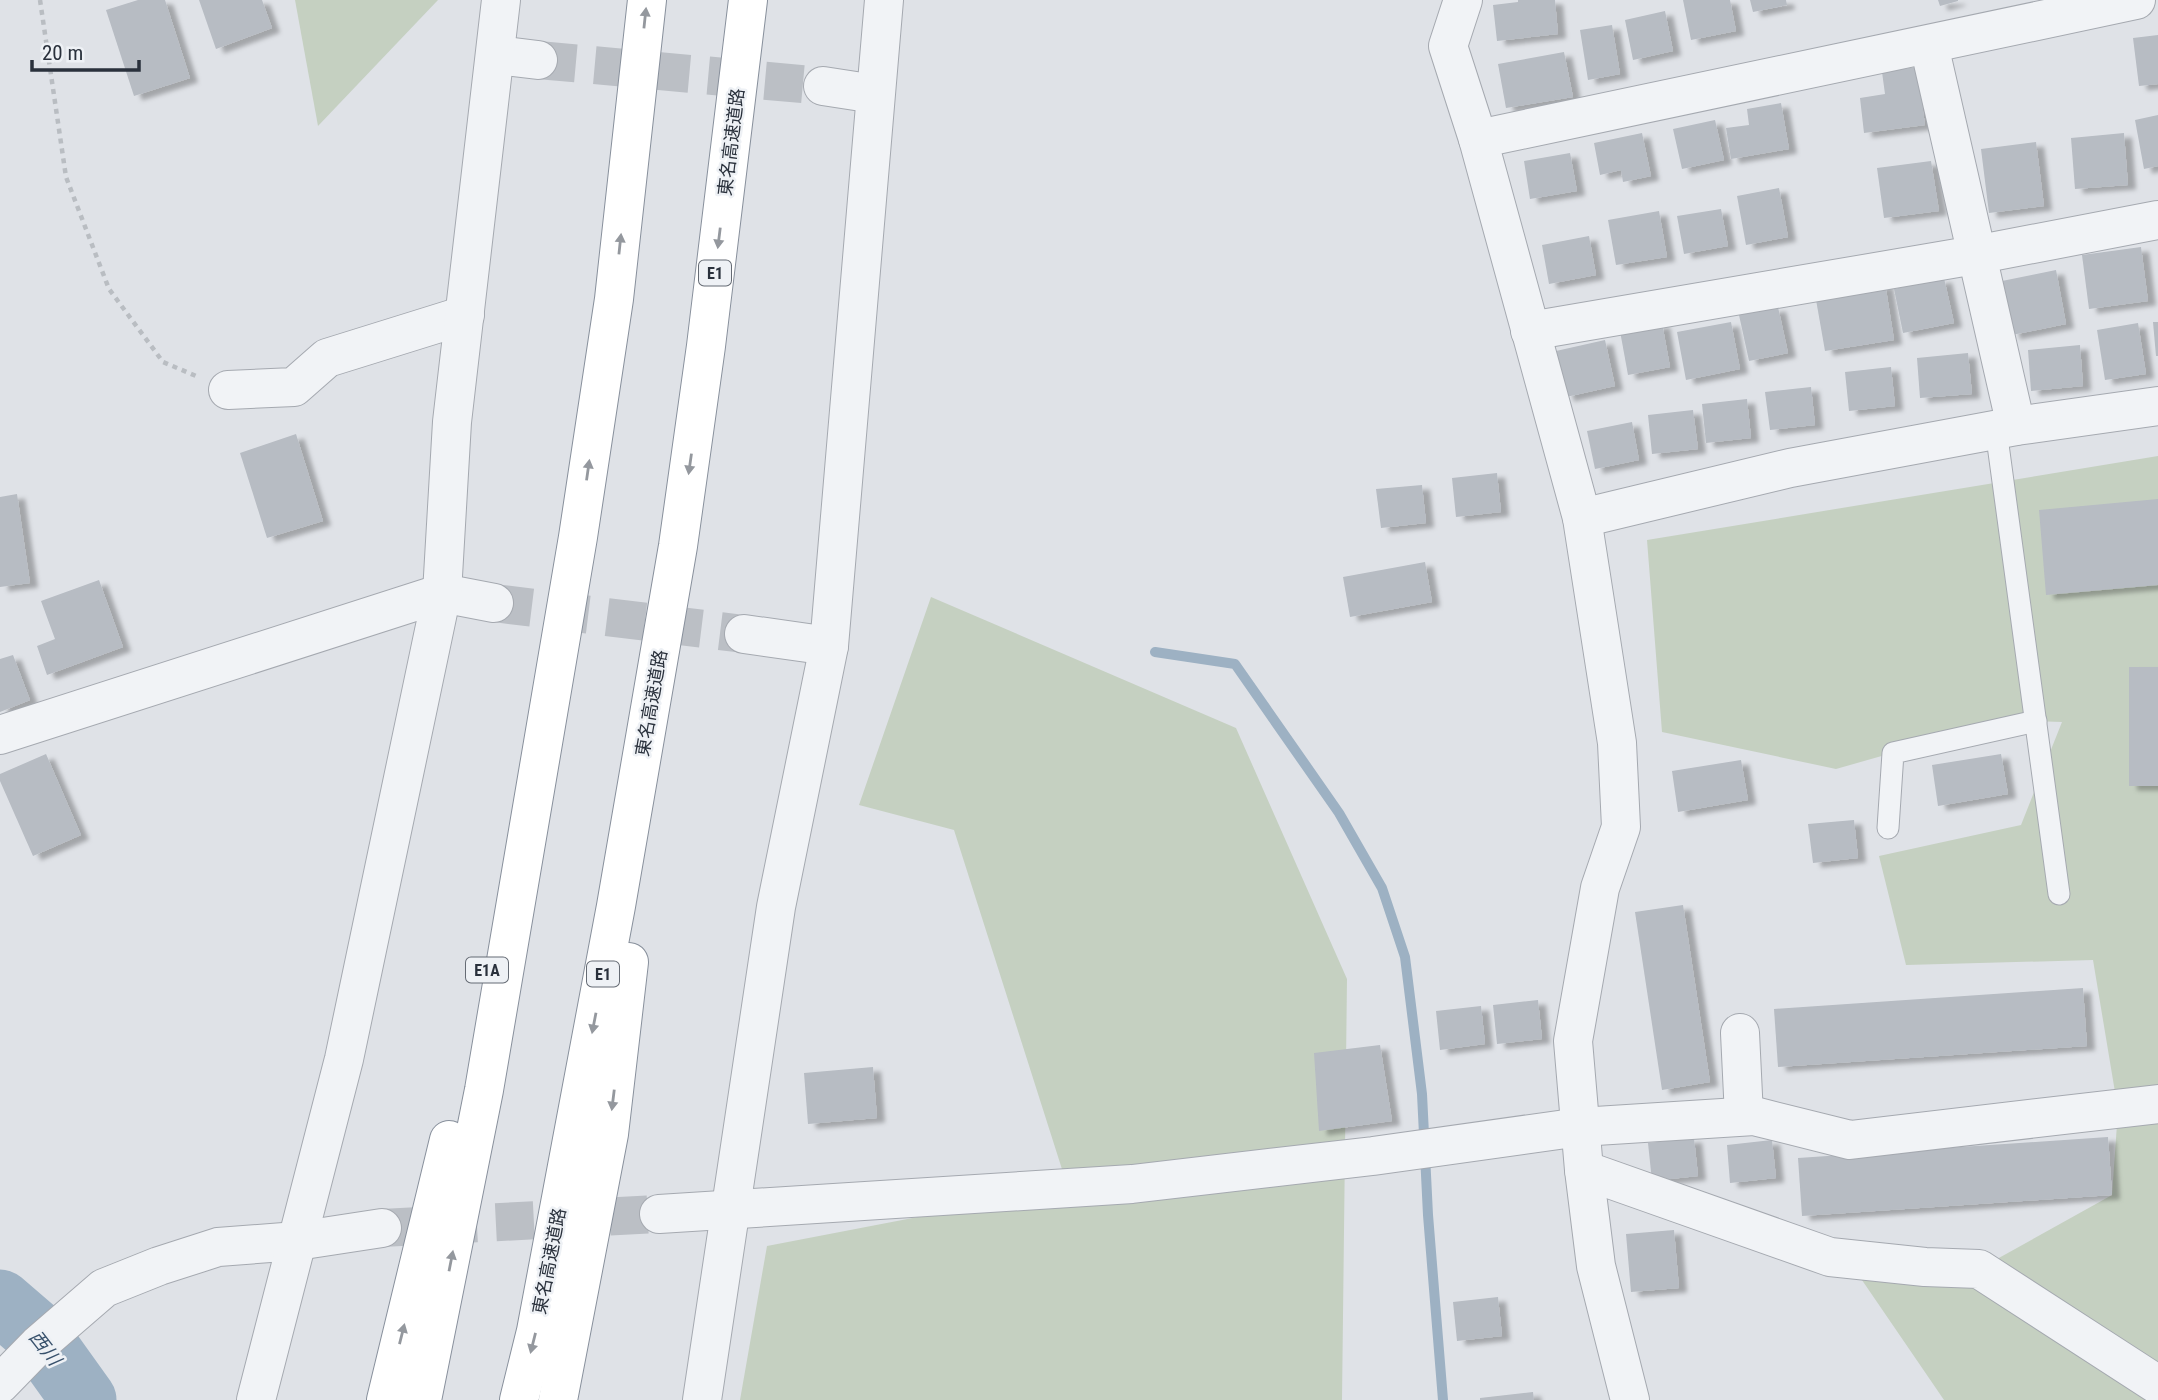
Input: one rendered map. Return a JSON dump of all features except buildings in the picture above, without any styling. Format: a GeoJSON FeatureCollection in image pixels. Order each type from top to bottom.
{"type":"FeatureCollection","features":[{"type":"Feature","properties":{"kind":"highway"},"geometry":{"type":"LineString","coordinates":[[422,1400],[484,1090],[578,537],[614,299],[647,0]]}},
{"type":"Feature","properties":{"kind":"highway","name":"東名高速道路"},"geometry":{"type":"LineString","coordinates":[[519,1400],[536,1331],[616,906],[678,546],[706,346],[748,0]]}},
{"type":"Feature","properties":{"kind":"highway","name":"E1A"},"geometry":{"type":"LineString","coordinates":[[386,1400],[463,1083],[578,537]]}},
{"type":"Feature","properties":{"kind":"highway"},"geometry":{"type":"LineString","coordinates":[[558,1400],[608,1134],[678,546]]}},
{"type":"Feature","properties":{"kind":"street"},"geometry":{"type":"LineString","coordinates":[[256,1400],[344,1059],[442,593],[452,422],[501,0]]}},
{"type":"Feature","properties":{"kind":"street"},"geometry":{"type":"LineString","coordinates":[[702,1400],[733,1208],[776,907],[829,646],[884,0]]}},
{"type":"Feature","properties":{"kind":"street"},"geometry":{"type":"LineString","coordinates":[[1463,0],[1448,46],[1478,139],[1582,518],[1617,743],[1621,827],[1600,888],[1573,1041],[1584,1170],[1596,1266],[1629,1400]]}},
{"type":"Feature","properties":{"kind":"street"},"geometry":{"type":"LineString","coordinates":[[1478,139],[2136,0]]}},
{"type":"Feature","properties":{"kind":"street"},"geometry":{"type":"LineString","coordinates":[[1929,45],[1975,255],[2006,428]]}},
{"type":"Feature","properties":{"kind":"street"},"geometry":{"type":"LineString","coordinates":[[496,55],[538,60]]}},
{"type":"Feature","properties":{"kind":"street"},"geometry":{"type":"LineString","coordinates":[[823,86],[875,94]]}},
{"type":"Feature","properties":{"kind":"street"},"geometry":{"type":"LineString","coordinates":[[1530,331],[1975,255],[2158,220]]}},
{"type":"Feature","properties":{"kind":"street"},"geometry":{"type":"LineString","coordinates":[[228,390],[294,387],[327,358],[465,315]]}},
{"type":"Feature","properties":{"kind":"street"},"geometry":{"type":"LineString","coordinates":[[1582,518],[1790,468],[2006,428],[2158,406]]}},
{"type":"Feature","properties":{"kind":"street"},"geometry":{"type":"LineString","coordinates":[[0,735],[442,593],[494,603]]}},
{"type":"Feature","properties":{"kind":"street"},"geometry":{"type":"LineString","coordinates":[[744,634],[829,646]]}},
{"type":"Feature","properties":{"kind":"street"},"geometry":{"type":"LineString","coordinates":[[1740,1033],[1744,1116]]}},
{"type":"Feature","properties":{"kind":"street"},"geometry":{"type":"LineString","coordinates":[[659,1214],[1132,1184],[1373,1156],[1580,1127],[1754,1116],[1850,1140],[2158,1104]]}},
{"type":"Feature","properties":{"kind":"street"},"geometry":{"type":"LineString","coordinates":[[1584,1170],[1830,1257],[1925,1267],[1979,1269],[2158,1385]]}},
{"type":"Feature","properties":{"kind":"street"},"geometry":{"type":"LineString","coordinates":[[11,1373],[104,1288],[218,1247],[297,1241],[382,1228]]}},
{"type":"Feature","properties":{"kind":"lane"},"geometry":{"type":"LineString","coordinates":[[2006,428],[2036,721],[2059,894]]}},
{"type":"Feature","properties":{"kind":"lane"},"geometry":{"type":"LineString","coordinates":[[1888,828],[1893,752],[2036,721]]}},
{"type":"Feature","properties":{"kind":"path"},"geometry":{"type":"LineString","coordinates":[[40,0],[66,177],[109,289],[163,362],[228,390]]}},
{"type":"Feature","properties":{"kind":"green space"},"geometry":{"type":"Polygon","coordinates":[[[295,0],[438,0],[318,126],[295,0]]]}},
{"type":"Feature","properties":{"kind":"green space"},"geometry":{"type":"Polygon","coordinates":[[[2158,456],[2158,1400],[1944,1400],[1838,1245],[1979,1269],[2112,1195],[2118,1110],[2093,960],[1906,965],[1879,856],[2021,825],[2062,722],[2008,720],[1836,769],[1662,732],[1647,540],[2158,456]]]}},
{"type":"Feature","properties":{"kind":"green space"},"geometry":{"type":"Polygon","coordinates":[[[931,597],[1236,728],[1347,979],[1342,1400],[740,1400],[767,1246],[1068,1188],[954,830],[859,805],[931,597]]]}},
{"type":"Feature","properties":{"kind":"waterway"},"geometry":{"type":"LineString","coordinates":[[1155,652],[1235,664],[1339,813],[1382,888],[1405,957],[1422,1094],[1428,1215],[1443,1400]]}},
{"type":"Feature","properties":{"kind":"waterway","name":"西川"},"geometry":{"type":"LineString","coordinates":[[0,1302],[36,1333],[84,1400]]}},
{"type":"Feature","properties":{"kind":"tunnel"},"geometry":{"type":"LineString","coordinates":[[538,60],[823,86]]}},
{"type":"Feature","properties":{"kind":"tunnel"},"geometry":{"type":"LineString","coordinates":[[494,603],[744,634]]}},
{"type":"Feature","properties":{"kind":"tunnel"},"geometry":{"type":"LineString","coordinates":[[382,1228],[659,1214]]}}]}
